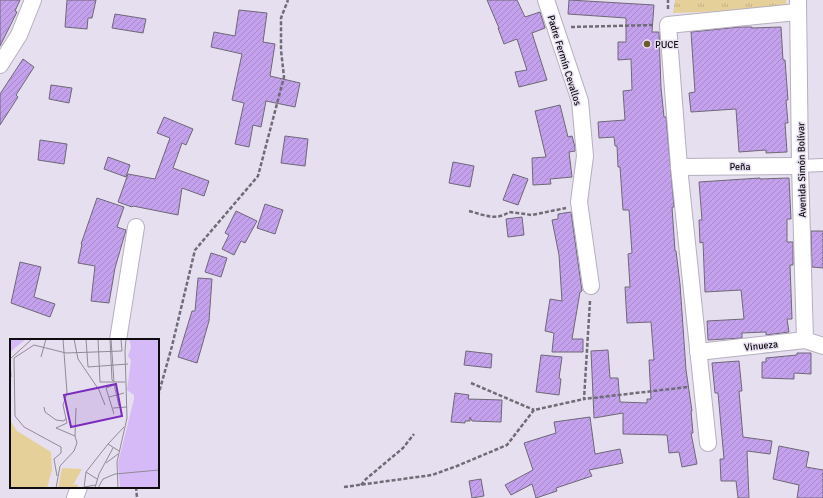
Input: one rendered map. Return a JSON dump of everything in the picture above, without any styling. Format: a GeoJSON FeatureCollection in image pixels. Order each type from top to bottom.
{"type":"FeatureCollection","features":[{"type":"Feature","properties":{"kind":"street"},"geometry":{"type":"LineString","coordinates":[[0,64],[19,35],[33,0]]}},
{"type":"Feature","properties":{"kind":"street","name":"Padre Fermín Cevallos"},"geometry":{"type":"LineString","coordinates":[[546,0],[580,101],[585,156],[579,202],[591,286]]}},
{"type":"Feature","properties":{"kind":"street"},"geometry":{"type":"LineString","coordinates":[[708,443],[679,167],[668,25],[797,6]]}},
{"type":"Feature","properties":{"kind":"street","name":"Avenida Simón Bolívar"},"geometry":{"type":"LineString","coordinates":[[797,6],[805,340]]}},
{"type":"Feature","properties":{"kind":"street"},"geometry":{"type":"LineString","coordinates":[[800,166],[823,165]]}},
{"type":"Feature","properties":{"kind":"street","name":"Peña"},"geometry":{"type":"LineString","coordinates":[[679,167],[800,166]]}},
{"type":"Feature","properties":{"kind":"street"},"geometry":{"type":"LineString","coordinates":[[118,339],[136,227]]}},
{"type":"Feature","properties":{"kind":"street","name":"Vinueza"},"geometry":{"type":"LineString","coordinates":[[698,352],[805,340],[823,346]]}},
{"type":"Feature","properties":{"kind":"street"},"geometry":{"type":"LineString","coordinates":[[75,498],[79,488]]}},
{"type":"Feature","properties":{"kind":"path"},"geometry":{"type":"LineString","coordinates":[[159,392],[172,346],[195,250],[258,176],[284,77],[281,50],[281,18],[288,0]]}},
{"type":"Feature","properties":{"kind":"path"},"geometry":{"type":"LineString","coordinates":[[556,27],[668,25],[668,0]]}},
{"type":"Feature","properties":{"kind":"path"},"geometry":{"type":"LineString","coordinates":[[469,211],[490,218],[503,217],[509,212],[532,215],[567,208],[579,202]]}},
{"type":"Feature","properties":{"kind":"path"},"geometry":{"type":"LineString","coordinates":[[584,399],[591,286]]}},
{"type":"Feature","properties":{"kind":"path"},"geometry":{"type":"LineString","coordinates":[[471,383],[534,410],[584,399],[702,386]]}},
{"type":"Feature","properties":{"kind":"path"},"geometry":{"type":"LineString","coordinates":[[344,488],[432,475],[507,446],[534,410]]}},
{"type":"Feature","properties":{"kind":"path"},"geometry":{"type":"LineString","coordinates":[[361,485],[403,448],[414,434]]}},
{"type":"Feature","properties":{"kind":"path"},"geometry":{"type":"LineString","coordinates":[[136,488],[137,498]]}},
{"type":"Feature","properties":{"kind":"green space"},"geometry":{"type":"Polygon","coordinates":[[[675,0],[786,0],[787,9],[673,13],[675,0]]]}},
{"type":"Feature","properties":{"kind":"building"},"geometry":{"type":"Polygon","coordinates":[[[0,0],[20,0],[15,11],[17,12],[0,46],[0,0]]]}},
{"type":"Feature","properties":{"kind":"building"},"geometry":{"type":"Polygon","coordinates":[[[67,0],[96,0],[92,18],[88,18],[87,29],[65,27],[67,0]]]}},
{"type":"Feature","properties":{"kind":"building"},"geometry":{"type":"Polygon","coordinates":[[[487,0],[517,0],[525,17],[540,12],[545,28],[532,33],[547,80],[519,87],[515,72],[527,70],[517,39],[504,44],[487,0]]]}},
{"type":"Feature","properties":{"kind":"building"},"geometry":{"type":"Polygon","coordinates":[[[569,0],[654,5],[652,32],[659,32],[661,88],[664,117],[666,117],[674,207],[672,207],[675,251],[680,284],[686,370],[692,411],[693,433],[691,433],[697,464],[682,467],[679,452],[669,453],[667,435],[623,434],[623,413],[594,418],[591,351],[608,350],[610,378],[618,378],[620,402],[647,403],[647,399],[651,399],[649,360],[654,360],[651,322],[627,323],[625,287],[630,287],[628,254],[632,253],[629,210],[623,210],[620,167],[618,167],[617,146],[615,146],[614,137],[599,138],[598,122],[625,120],[623,91],[632,90],[631,59],[618,60],[618,42],[626,42],[626,18],[568,14],[569,0]]]}},
{"type":"Feature","properties":{"kind":"building"},"geometry":{"type":"Polygon","coordinates":[[[239,10],[267,13],[263,42],[275,44],[270,76],[300,83],[295,107],[266,101],[261,127],[253,125],[249,147],[235,144],[244,103],[232,100],[242,54],[211,47],[214,32],[235,36],[239,10]]]}},
{"type":"Feature","properties":{"kind":"building"},"geometry":{"type":"Polygon","coordinates":[[[115,14],[146,19],[143,33],[112,28],[115,14]]]}},
{"type":"Feature","properties":{"kind":"building"},"geometry":{"type":"Polygon","coordinates":[[[740,27],[781,27],[788,100],[786,100],[788,123],[785,123],[787,152],[766,153],[766,150],[739,152],[736,109],[691,112],[689,93],[695,92],[691,32],[740,27]]]}},
{"type":"Feature","properties":{"kind":"building"},"geometry":{"type":"Polygon","coordinates":[[[23,59],[34,67],[16,95],[18,97],[0,125],[0,94],[23,59]]]}},
{"type":"Feature","properties":{"kind":"building"},"geometry":{"type":"Polygon","coordinates":[[[51,85],[72,88],[69,103],[49,99],[51,85]]]}},
{"type":"Feature","properties":{"kind":"building"},"geometry":{"type":"Polygon","coordinates":[[[560,105],[568,137],[572,136],[575,147],[575,151],[569,152],[572,177],[550,179],[551,184],[533,185],[532,158],[546,157],[535,111],[560,105]]]}},
{"type":"Feature","properties":{"kind":"building"},"geometry":{"type":"Polygon","coordinates":[[[164,117],[193,129],[186,145],[182,143],[173,168],[209,181],[204,196],[182,188],[178,215],[132,207],[118,202],[128,174],[155,179],[170,138],[157,133],[164,117]]]}},
{"type":"Feature","properties":{"kind":"building"},"geometry":{"type":"Polygon","coordinates":[[[285,136],[308,139],[305,166],[281,163],[285,136]]]}},
{"type":"Feature","properties":{"kind":"building"},"geometry":{"type":"Polygon","coordinates":[[[40,140],[67,144],[64,164],[38,160],[40,140]]]}},
{"type":"Feature","properties":{"kind":"building"},"geometry":{"type":"Polygon","coordinates":[[[108,157],[130,165],[126,177],[104,169],[108,157]]]}},
{"type":"Feature","properties":{"kind":"building"},"geometry":{"type":"Polygon","coordinates":[[[453,162],[474,166],[470,187],[449,183],[453,162]]]}},
{"type":"Feature","properties":{"kind":"building"},"geometry":{"type":"Polygon","coordinates":[[[513,174],[528,179],[518,205],[503,200],[513,174]]]}},
{"type":"Feature","properties":{"kind":"building"},"geometry":{"type":"Polygon","coordinates":[[[760,178],[789,178],[791,219],[787,219],[787,242],[793,242],[793,265],[790,265],[792,319],[787,319],[789,332],[766,335],[766,332],[742,333],[742,338],[708,340],[707,321],[744,319],[741,290],[705,292],[703,242],[700,243],[699,220],[702,220],[699,182],[760,178]]]}},
{"type":"Feature","properties":{"kind":"building"},"geometry":{"type":"Polygon","coordinates":[[[97,198],[124,207],[117,227],[126,230],[115,268],[109,303],[91,301],[95,266],[78,263],[81,244],[97,198]]]}},
{"type":"Feature","properties":{"kind":"building"},"geometry":{"type":"Polygon","coordinates":[[[265,204],[283,210],[275,234],[257,228],[265,204]]]}},
{"type":"Feature","properties":{"kind":"building"},"geometry":{"type":"Polygon","coordinates":[[[236,211],[257,221],[245,243],[241,241],[234,255],[222,249],[229,235],[225,233],[236,211]]]}},
{"type":"Feature","properties":{"kind":"building"},"geometry":{"type":"Polygon","coordinates":[[[571,212],[582,291],[580,292],[572,339],[583,339],[583,352],[552,352],[554,333],[545,331],[550,299],[562,301],[559,255],[552,220],[558,219],[558,214],[571,212]]]}},
{"type":"Feature","properties":{"kind":"building"},"geometry":{"type":"Polygon","coordinates":[[[522,217],[524,235],[508,237],[506,219],[522,217]]]}},
{"type":"Feature","properties":{"kind":"building"},"geometry":{"type":"Polygon","coordinates":[[[811,231],[823,231],[823,268],[812,267],[811,231]]]}},
{"type":"Feature","properties":{"kind":"building"},"geometry":{"type":"Polygon","coordinates":[[[211,253],[227,258],[221,277],[205,272],[211,253]]]}},
{"type":"Feature","properties":{"kind":"building"},"geometry":{"type":"Polygon","coordinates":[[[20,262],[41,267],[34,297],[55,304],[50,317],[11,303],[20,262]]]}},
{"type":"Feature","properties":{"kind":"building"},"geometry":{"type":"Polygon","coordinates":[[[198,278],[212,279],[209,321],[197,363],[178,357],[192,311],[195,311],[198,278]]]}},
{"type":"Feature","properties":{"kind":"building"},"geometry":{"type":"Polygon","coordinates":[[[466,351],[492,354],[491,368],[464,365],[466,351]]]}},
{"type":"Feature","properties":{"kind":"building"},"geometry":{"type":"Polygon","coordinates":[[[797,353],[811,353],[811,374],[794,373],[794,379],[762,378],[762,362],[766,362],[766,358],[797,355],[797,353]]]}},
{"type":"Feature","properties":{"kind":"building"},"geometry":{"type":"Polygon","coordinates":[[[541,355],[562,357],[559,378],[561,379],[559,395],[536,392],[541,355]]]}},
{"type":"Feature","properties":{"kind":"building"},"geometry":{"type":"Polygon","coordinates":[[[739,361],[742,391],[739,391],[743,437],[772,441],[770,454],[747,451],[749,498],[738,498],[736,481],[721,481],[720,459],[724,459],[718,393],[715,393],[712,363],[739,361]]]}},
{"type":"Feature","properties":{"kind":"building"},"geometry":{"type":"Polygon","coordinates":[[[455,393],[469,395],[468,399],[502,400],[501,422],[472,421],[470,417],[470,421],[465,421],[465,423],[451,422],[455,393]]]}},
{"type":"Feature","properties":{"kind":"building"},"geometry":{"type":"Polygon","coordinates":[[[590,417],[595,454],[620,449],[623,463],[589,470],[592,476],[556,488],[557,491],[536,498],[532,484],[511,495],[505,485],[533,470],[524,443],[556,433],[554,422],[590,417]]]}},
{"type":"Feature","properties":{"kind":"building"},"geometry":{"type":"Polygon","coordinates":[[[779,446],[809,452],[806,467],[823,470],[823,498],[797,498],[799,485],[773,479],[779,446]]]}},
{"type":"Feature","properties":{"kind":"building"},"geometry":{"type":"Polygon","coordinates":[[[481,479],[484,496],[472,498],[469,481],[481,479]]]}},
{"type":"Feature","properties":{"kind":"place","name":"PUCE"},"geometry":{"type":"Point","coordinates":[647,44]}}]}
